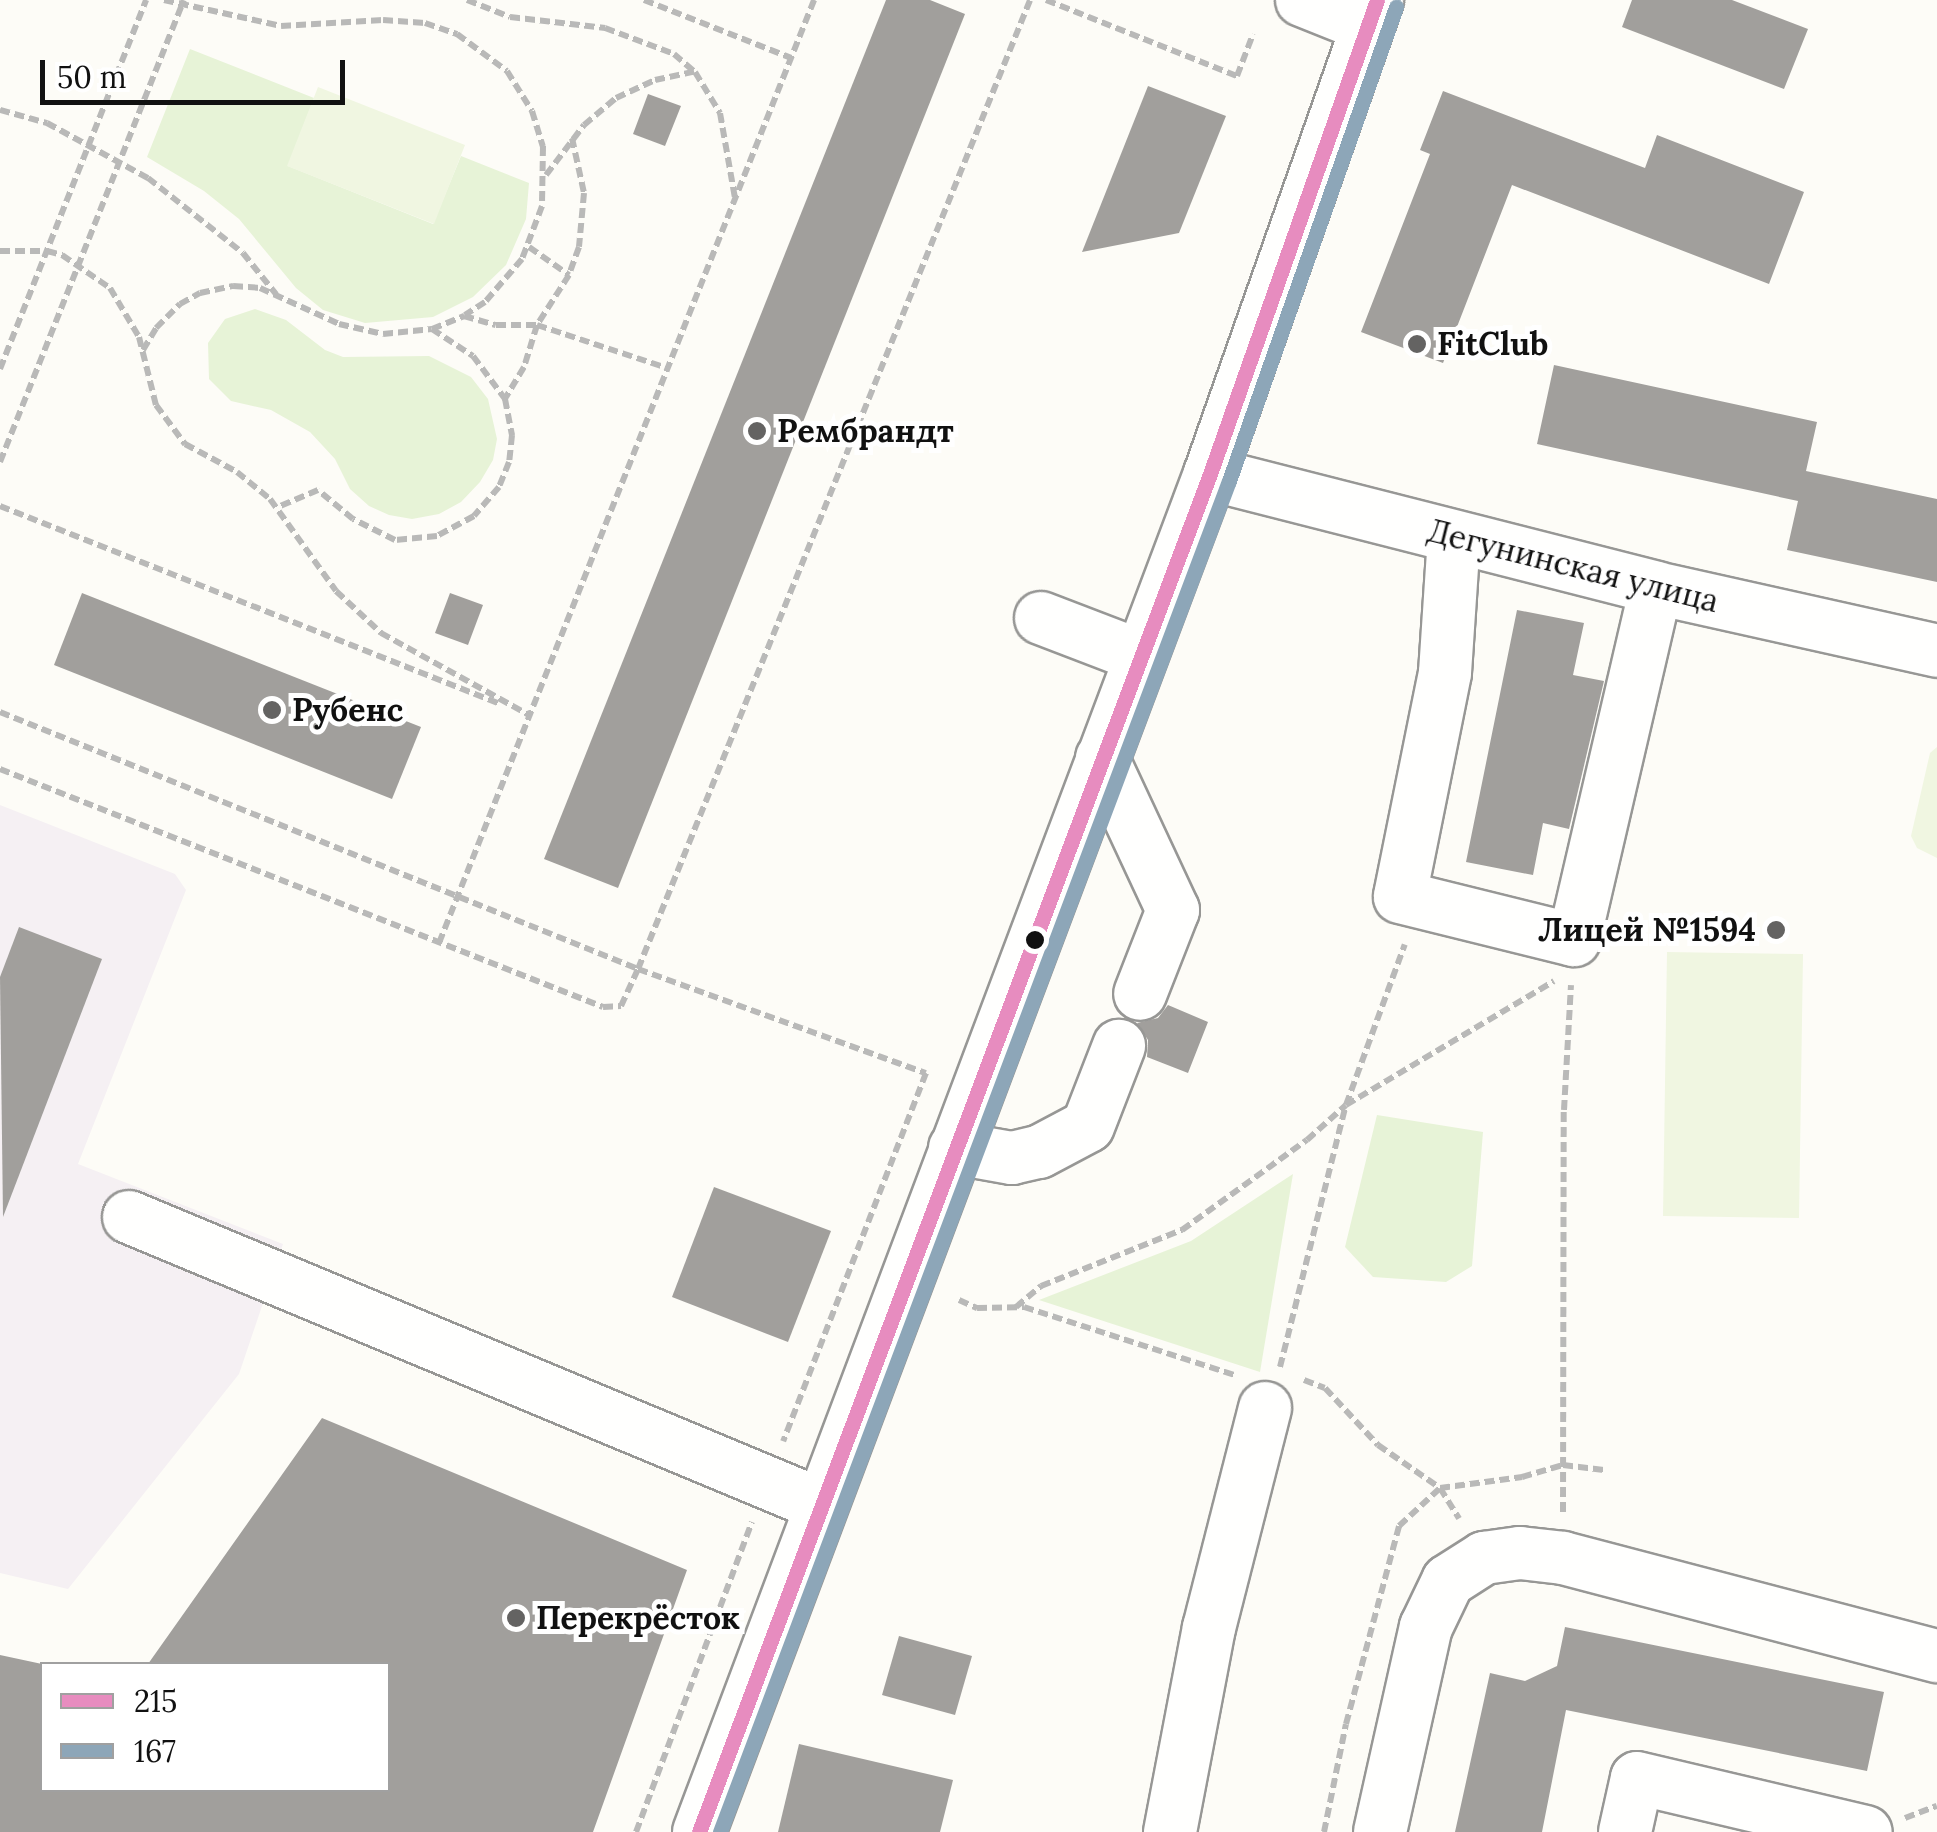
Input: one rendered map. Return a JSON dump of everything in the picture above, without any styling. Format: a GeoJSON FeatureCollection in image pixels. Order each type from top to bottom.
{"type":"FeatureCollection","features":[{"type":"Feature","properties":{"kind":"street"},"geometry":{"type":"LineString","coordinates":[[699,1832],[1210,474],[1372,13],[1302,0]]}},
{"type":"Feature","properties":{"kind":"street","name":"Дегунинская улица"},"geometry":{"type":"LineString","coordinates":[[1210,474],[1656,588],[1937,651]]}},
{"type":"Feature","properties":{"kind":"street"},"geometry":{"type":"LineString","coordinates":[[1454,536],[1445,673],[1400,897],[1421,900],[1573,955],[1656,588]]}},
{"type":"Feature","properties":{"kind":"street"},"geometry":{"type":"LineString","coordinates":[[1042,618],[1140,656]]}},
{"type":"Feature","properties":{"kind":"street"},"geometry":{"type":"LineString","coordinates":[[1102,758],[1173,910],[1140,994]]}},
{"type":"Feature","properties":{"kind":"street"},"geometry":{"type":"LineString","coordinates":[[955,1148],[1012,1158],[1039,1152],[1088,1126],[1119,1046]]}},
{"type":"Feature","properties":{"kind":"street"},"geometry":{"type":"LineString","coordinates":[[129,1217],[821,1504]]}},
{"type":"Feature","properties":{"kind":"street"},"geometry":{"type":"LineString","coordinates":[[1170,1832],[1208,1628],[1265,1408]]}},
{"type":"Feature","properties":{"kind":"street"},"geometry":{"type":"LineString","coordinates":[[1380,1832],[1426,1627],[1448,1582],[1484,1558],[1520,1553],[1563,1558],[1937,1656]]}},
{"type":"Feature","properties":{"kind":"street"},"geometry":{"type":"LineString","coordinates":[[1625,1832],[1637,1778],[1866,1832]]}},
{"type":"Feature","properties":{"kind":"path"},"geometry":{"type":"LineString","coordinates":[[0,369],[146,0]]}},
{"type":"Feature","properties":{"kind":"path"},"geometry":{"type":"LineString","coordinates":[[143,350],[166,315],[200,293],[246,286],[276,294],[362,331],[404,334],[432,329],[464,316],[493,294],[529,247],[542,206],[545,177],[542,146],[521,90],[507,71],[457,34],[406,20],[281,26],[164,0]]}},
{"type":"Feature","properties":{"kind":"path"},"geometry":{"type":"LineString","coordinates":[[467,0],[510,17],[584,24],[630,35],[674,54],[695,72],[720,113],[735,198]]}},
{"type":"Feature","properties":{"kind":"path"},"geometry":{"type":"LineString","coordinates":[[644,0],[791,58]]}},
{"type":"Feature","properties":{"kind":"path"},"geometry":{"type":"LineString","coordinates":[[439,942],[814,0]]}},
{"type":"Feature","properties":{"kind":"path"},"geometry":{"type":"LineString","coordinates":[[0,769],[610,1010],[625,1002],[1030,0]]}},
{"type":"Feature","properties":{"kind":"path"},"geometry":{"type":"LineString","coordinates":[[1046,0],[1237,76],[1253,34]]}},
{"type":"Feature","properties":{"kind":"path"},"geometry":{"type":"LineString","coordinates":[[0,462],[183,3]]}},
{"type":"Feature","properties":{"kind":"path"},"geometry":{"type":"LineString","coordinates":[[545,177],[572,138],[598,111],[635,88],[695,72]]}},
{"type":"Feature","properties":{"kind":"path"},"geometry":{"type":"LineString","coordinates":[[0,110],[47,123],[119,162],[213,226],[267,278],[276,294]]}},
{"type":"Feature","properties":{"kind":"path"},"geometry":{"type":"LineString","coordinates":[[505,399],[524,366],[537,326],[569,275],[584,220],[583,178],[572,138]]}},
{"type":"Feature","properties":{"kind":"path"},"geometry":{"type":"LineString","coordinates":[[529,247],[569,275]]}},
{"type":"Feature","properties":{"kind":"path"},"geometry":{"type":"LineString","coordinates":[[0,251],[47,251],[78,265],[110,288],[124,306],[143,350],[149,387],[174,432],[197,452],[237,472],[278,507],[321,572],[366,622],[409,651],[530,715]]}},
{"type":"Feature","properties":{"kind":"path"},"geometry":{"type":"LineString","coordinates":[[464,316],[496,324],[537,326],[667,368]]}},
{"type":"Feature","properties":{"kind":"path"},"geometry":{"type":"LineString","coordinates":[[278,507],[315,490],[353,520],[395,540],[416,540],[457,528],[486,504],[510,462],[512,434],[505,399],[473,356],[432,329]]}},
{"type":"Feature","properties":{"kind":"path"},"geometry":{"type":"LineString","coordinates":[[0,506],[530,715]]}},
{"type":"Feature","properties":{"kind":"path"},"geometry":{"type":"LineString","coordinates":[[0,712],[638,969],[926,1072]]}},
{"type":"Feature","properties":{"kind":"path"},"geometry":{"type":"LineString","coordinates":[[1265,1408],[1279,1371],[1346,1106],[1421,900]]}},
{"type":"Feature","properties":{"kind":"path"},"geometry":{"type":"LineString","coordinates":[[1016,1307],[1040,1286],[1182,1230],[1307,1140],[1346,1106],[1573,955]]}},
{"type":"Feature","properties":{"kind":"path"},"geometry":{"type":"LineString","coordinates":[[1563,1558],[1564,1110],[1573,955]]}},
{"type":"Feature","properties":{"kind":"shaded area"},"geometry":{"type":"Polygon","coordinates":[[[0,805],[175,874],[186,890],[78,1164],[283,1244],[239,1374],[68,1589],[0,1573],[0,805]]]}},
{"type":"Feature","properties":{"kind":"green space"},"geometry":{"type":"Polygon","coordinates":[[[190,49],[314,98],[288,166],[433,224],[461,156],[529,183],[526,219],[506,265],[473,297],[433,317],[365,323],[323,310],[296,288],[239,219],[204,191],[147,157],[190,49]]]}},
{"type":"Feature","properties":{"kind":"green space"},"geometry":{"type":"Polygon","coordinates":[[[318,87],[465,145],[434,224],[287,166],[318,87]]]}},
{"type":"Feature","properties":{"kind":"green space"},"geometry":{"type":"Polygon","coordinates":[[[255,309],[286,320],[325,350],[343,357],[429,356],[471,377],[488,399],[497,439],[493,460],[480,482],[461,502],[439,514],[412,519],[389,515],[369,506],[350,489],[335,459],[310,432],[271,410],[231,401],[209,379],[208,343],[225,319],[255,309]]]}},
{"type":"Feature","properties":{"kind":"green space"},"geometry":{"type":"Polygon","coordinates":[[[1937,747],[1937,858],[1917,848],[1911,836],[1930,753],[1937,747]]]}},
{"type":"Feature","properties":{"kind":"green space"},"geometry":{"type":"Polygon","coordinates":[[[1667,952],[1803,954],[1799,1218],[1663,1216],[1667,952]]]}},
{"type":"Feature","properties":{"kind":"green space"},"geometry":{"type":"Polygon","coordinates":[[[1377,1115],[1483,1132],[1472,1266],[1446,1282],[1373,1277],[1345,1247],[1377,1115]]]}},
{"type":"Feature","properties":{"kind":"green space"},"geometry":{"type":"Polygon","coordinates":[[[1293,1174],[1260,1372],[1039,1300],[1191,1241],[1293,1174]]]}},
{"type":"Feature","properties":{"kind":"building","name":"Рембрандт"},"geometry":{"type":"Polygon","coordinates":[[[886,0],[930,0],[965,14],[618,888],[544,859],[886,0]]]}},
{"type":"Feature","properties":{"kind":"building"},"geometry":{"type":"Polygon","coordinates":[[[1632,0],[1732,0],[1808,29],[1784,89],[1622,27],[1632,0]]]}},
{"type":"Feature","properties":{"kind":"building"},"geometry":{"type":"Polygon","coordinates":[[[1148,86],[1226,116],[1179,233],[1082,252],[1148,86]]]}},
{"type":"Feature","properties":{"kind":"building"},"geometry":{"type":"Polygon","coordinates":[[[1443,91],[1645,168],[1657,135],[1804,192],[1769,284],[1512,185],[1443,363],[1361,332],[1430,154],[1420,150],[1443,91]]]}},
{"type":"Feature","properties":{"kind":"building"},"geometry":{"type":"Polygon","coordinates":[[[648,94],[681,106],[665,146],[633,134],[648,94]]]}},
{"type":"Feature","properties":{"kind":"building"},"geometry":{"type":"Polygon","coordinates":[[[1554,365],[1817,422],[1806,471],[1937,499],[1937,582],[1787,550],[1798,501],[1537,444],[1554,365]]]}},
{"type":"Feature","properties":{"kind":"building","name":"Рубенс"},"geometry":{"type":"Polygon","coordinates":[[[82,593],[421,727],[392,799],[54,665],[82,593]]]}},
{"type":"Feature","properties":{"kind":"building"},"geometry":{"type":"Polygon","coordinates":[[[450,593],[483,605],[468,645],[435,633],[450,593]]]}},
{"type":"Feature","properties":{"kind":"building"},"geometry":{"type":"Polygon","coordinates":[[[1517,610],[1584,623],[1573,675],[1604,681],[1569,829],[1543,823],[1533,875],[1466,862],[1517,610]]]}},
{"type":"Feature","properties":{"kind":"building"},"geometry":{"type":"Polygon","coordinates":[[[19,927],[102,959],[3,1217],[0,977],[19,927]]]}},
{"type":"Feature","properties":{"kind":"building"},"geometry":{"type":"Polygon","coordinates":[[[1168,1005],[1208,1022],[1188,1073],[1147,1057],[1148,1040],[1137,1023],[1158,1018],[1168,1005]]]}},
{"type":"Feature","properties":{"kind":"building"},"geometry":{"type":"Polygon","coordinates":[[[714,1187],[831,1231],[788,1342],[672,1297],[714,1187]]]}},
{"type":"Feature","properties":{"kind":"building"},"geometry":{"type":"Polygon","coordinates":[[[322,1418],[687,1570],[593,1832],[0,1832],[0,1655],[40,1664],[40,1792],[390,1792],[390,1662],[149,1662],[322,1418]]]}},
{"type":"Feature","properties":{"kind":"building"},"geometry":{"type":"Polygon","coordinates":[[[1565,1627],[1884,1692],[1867,1771],[1566,1710],[1542,1832],[1455,1832],[1490,1673],[1525,1681],[1557,1666],[1565,1627]]]}},
{"type":"Feature","properties":{"kind":"building"},"geometry":{"type":"Polygon","coordinates":[[[899,1636],[972,1656],[955,1715],[882,1695],[899,1636]]]}},
{"type":"Feature","properties":{"kind":"building"},"geometry":{"type":"Polygon","coordinates":[[[799,1744],[953,1780],[940,1832],[778,1832],[799,1744]]]}},
{"type":"Feature","properties":{"kind":"transit line","name":"215"},"geometry":{"type":"LineString","coordinates":[[699,1832],[1210,474],[1377,0]]}},
{"type":"Feature","properties":{"kind":"transit line","name":"167"},"geometry":{"type":"LineString","coordinates":[[720,1832],[1229,481],[1396,7]]}},
{"type":"Feature","properties":{"kind":"place","name":"FitClub"},"geometry":{"type":"Point","coordinates":[1417,344]}},
{"type":"Feature","properties":{"kind":"place","name":"Рембрандт"},"geometry":{"type":"Point","coordinates":[757,431]}},
{"type":"Feature","properties":{"kind":"place","name":"Рубенс"},"geometry":{"type":"Point","coordinates":[272,710]}},
{"type":"Feature","properties":{"kind":"place","name":"Лицей №1594"},"geometry":{"type":"Point","coordinates":[1776,930]}},
{"type":"Feature","properties":{"kind":"place","name":"Перекрёсток"},"geometry":{"type":"Point","coordinates":[516,1618]}}]}
